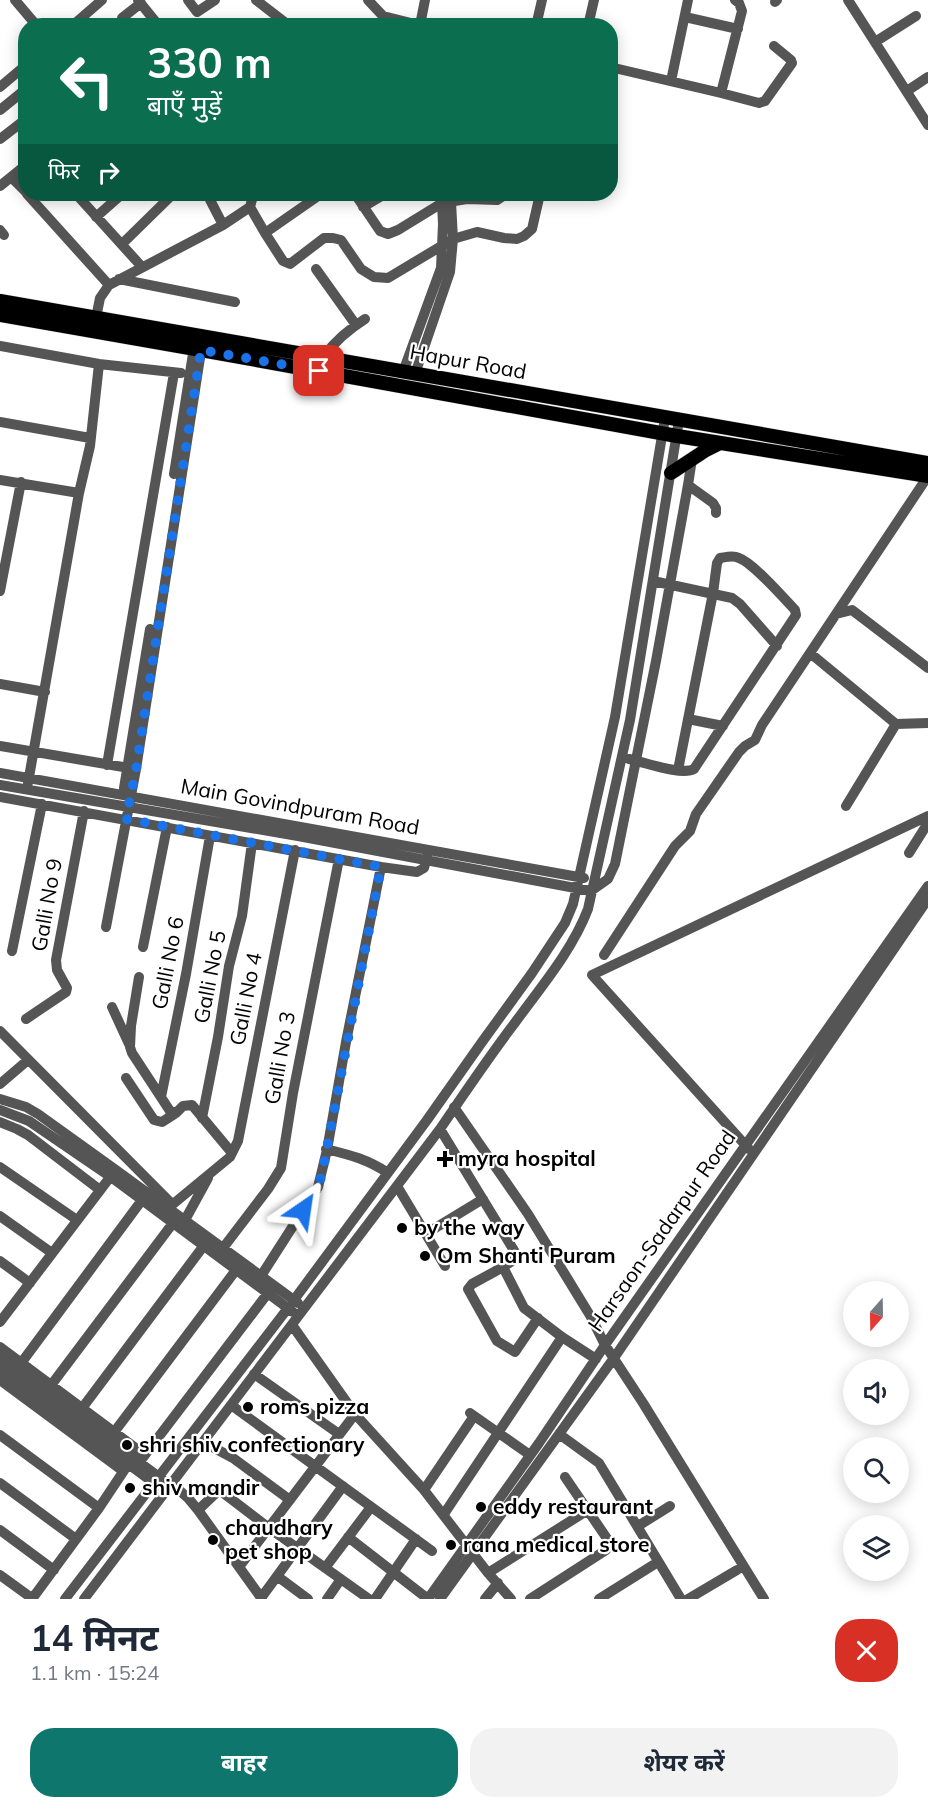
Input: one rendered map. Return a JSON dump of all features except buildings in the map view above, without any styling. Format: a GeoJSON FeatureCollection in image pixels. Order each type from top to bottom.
{"type":"FeatureCollection","features":[{"type":"Feature","properties":{"kind":"main road","name":"Hapur Road"},"geometry":{"type":"LineString","coordinates":[[0,301],[96,318],[198,343],[677,436],[928,476]]}},
{"type":"Feature","properties":{"kind":"main road","name":"Hapur Road"},"geometry":{"type":"LineString","coordinates":[[0,315],[327,359],[928,464]]}},
{"type":"Feature","properties":{"kind":"main road"},"geometry":{"type":"LineString","coordinates":[[671,473],[720,443]]}},
{"type":"Feature","properties":{"kind":"street"},"geometry":{"type":"LineString","coordinates":[[15,0],[30,18]]}},
{"type":"Feature","properties":{"kind":"street"},"geometry":{"type":"LineString","coordinates":[[81,18],[102,0]]}},
{"type":"Feature","properties":{"kind":"street"},"geometry":{"type":"LineString","coordinates":[[188,0],[197,12],[215,0]]}},
{"type":"Feature","properties":{"kind":"street"},"geometry":{"type":"LineString","coordinates":[[256,0],[279,18]]}},
{"type":"Feature","properties":{"kind":"street"},"geometry":{"type":"LineString","coordinates":[[368,0],[383,16],[391,18]]}},
{"type":"Feature","properties":{"kind":"street"},"geometry":{"type":"LineString","coordinates":[[422,18],[425,0]]}},
{"type":"Feature","properties":{"kind":"street"},"geometry":{"type":"LineString","coordinates":[[538,18],[542,0]]}},
{"type":"Feature","properties":{"kind":"street"},"geometry":{"type":"LineString","coordinates":[[590,18],[594,0]]}},
{"type":"Feature","properties":{"kind":"street"},"geometry":{"type":"LineString","coordinates":[[671,81],[688,0]]}},
{"type":"Feature","properties":{"kind":"street"},"geometry":{"type":"LineString","coordinates":[[721,93],[742,11],[735,0]]}},
{"type":"Feature","properties":{"kind":"street"},"geometry":{"type":"LineString","coordinates":[[848,0],[928,125]]}},
{"type":"Feature","properties":{"kind":"street"},"geometry":{"type":"LineString","coordinates":[[122,18],[140,2],[153,18]]}},
{"type":"Feature","properties":{"kind":"street"},"geometry":{"type":"LineString","coordinates":[[876,42],[916,16]]}},
{"type":"Feature","properties":{"kind":"street"},"geometry":{"type":"LineString","coordinates":[[685,17],[738,29]]}},
{"type":"Feature","properties":{"kind":"street"},"geometry":{"type":"LineString","coordinates":[[618,69],[759,103],[765,101],[792,63],[774,46]]}},
{"type":"Feature","properties":{"kind":"street"},"geometry":{"type":"LineString","coordinates":[[1,84],[18,71]]}},
{"type":"Feature","properties":{"kind":"street"},"geometry":{"type":"LineString","coordinates":[[907,91],[928,77]]}},
{"type":"Feature","properties":{"kind":"street"},"geometry":{"type":"LineString","coordinates":[[0,110],[18,95]]}},
{"type":"Feature","properties":{"kind":"street"},"geometry":{"type":"LineString","coordinates":[[0,139],[18,125]]}},
{"type":"Feature","properties":{"kind":"street"},"geometry":{"type":"LineString","coordinates":[[0,186],[18,171]]}},
{"type":"Feature","properties":{"kind":"street"},"geometry":{"type":"LineString","coordinates":[[11,177],[18,184]]}},
{"type":"Feature","properties":{"kind":"street"},"geometry":{"type":"LineString","coordinates":[[33,201],[109,285]]}},
{"type":"Feature","properties":{"kind":"street"},"geometry":{"type":"LineString","coordinates":[[82,201],[142,267]]}},
{"type":"Feature","properties":{"kind":"street"},"geometry":{"type":"LineString","coordinates":[[96,216],[114,201]]}},
{"type":"Feature","properties":{"kind":"street"},"geometry":{"type":"LineString","coordinates":[[122,244],[166,201]]}},
{"type":"Feature","properties":{"kind":"street"},"geometry":{"type":"LineString","coordinates":[[211,201],[223,225]]}},
{"type":"Feature","properties":{"kind":"street"},"geometry":{"type":"LineString","coordinates":[[96,318],[100,298],[109,285],[223,225],[250,207],[252,201]]}},
{"type":"Feature","properties":{"kind":"street"},"geometry":{"type":"LineString","coordinates":[[265,233],[311,201]]}},
{"type":"Feature","properties":{"kind":"street"},"geometry":{"type":"LineString","coordinates":[[359,201],[380,231],[388,234],[398,230],[441,201]]}},
{"type":"Feature","properties":{"kind":"street"},"geometry":{"type":"LineString","coordinates":[[363,207],[373,201]]}},
{"type":"Feature","properties":{"kind":"street"},"geometry":{"type":"LineString","coordinates":[[427,323],[441,268],[445,201]]}},
{"type":"Feature","properties":{"kind":"street"},"geometry":{"type":"LineString","coordinates":[[409,373],[427,323],[450,272],[453,239],[446,201]]}},
{"type":"Feature","properties":{"kind":"street"},"geometry":{"type":"LineString","coordinates":[[250,207],[286,263],[290,264],[324,238],[333,238],[341,240],[362,268],[374,277],[388,278],[453,239],[477,232],[504,238],[524,236],[532,229],[538,201]]}},
{"type":"Feature","properties":{"kind":"street"},"geometry":{"type":"LineString","coordinates":[[316,269],[360,322],[330,349],[326,354],[327,359]]}},
{"type":"Feature","properties":{"kind":"street"},"geometry":{"type":"LineString","coordinates":[[119,279],[235,302]]}},
{"type":"Feature","properties":{"kind":"street"},"geometry":{"type":"LineString","coordinates":[[106,927],[198,343]]}},
{"type":"Feature","properties":{"kind":"street"},"geometry":{"type":"LineString","coordinates":[[0,346],[99,364],[174,373],[194,373]]}},
{"type":"Feature","properties":{"kind":"street"},"geometry":{"type":"LineString","coordinates":[[27,790],[79,494],[87,462],[99,364]]}},
{"type":"Feature","properties":{"kind":"street"},"geometry":{"type":"LineString","coordinates":[[107,765],[174,373]]}},
{"type":"Feature","properties":{"kind":"street"},"geometry":{"type":"LineString","coordinates":[[65,1599],[291,1304],[388,1173],[557,936],[568,916],[615,717],[663,433],[672,419]]}},
{"type":"Feature","properties":{"kind":"street"},"geometry":{"type":"LineString","coordinates":[[84,1599],[440,1129],[494,1050],[545,982],[579,930],[588,909],[630,720],[677,436],[672,419]]}},
{"type":"Feature","properties":{"kind":"street"},"geometry":{"type":"LineString","coordinates":[[0,422],[90,438]]}},
{"type":"Feature","properties":{"kind":"street"},"geometry":{"type":"LineString","coordinates":[[591,891],[608,879],[615,864],[656,661],[692,459]]}},
{"type":"Feature","properties":{"kind":"street"},"geometry":{"type":"LineString","coordinates":[[604,955],[675,846],[690,831],[696,814],[741,750],[755,740],[762,725],[928,476]]}},
{"type":"Feature","properties":{"kind":"street"},"geometry":{"type":"LineString","coordinates":[[0,480],[79,494]]}},
{"type":"Feature","properties":{"kind":"street"},"geometry":{"type":"LineString","coordinates":[[0,591],[21,482]]}},
{"type":"Feature","properties":{"kind":"street"},"geometry":{"type":"LineString","coordinates":[[688,485],[713,503],[716,513]]}},
{"type":"Feature","properties":{"kind":"street"},"geometry":{"type":"LineString","coordinates":[[621,757],[636,761],[678,770],[690,772],[694,769],[796,615],[795,610],[771,584],[741,558],[730,556],[720,558],[717,563],[678,770]]}},
{"type":"Feature","properties":{"kind":"street"},"geometry":{"type":"LineString","coordinates":[[653,581],[727,596],[740,604],[777,646]]}},
{"type":"Feature","properties":{"kind":"street"},"geometry":{"type":"LineString","coordinates":[[836,614],[852,609],[928,668]]}},
{"type":"Feature","properties":{"kind":"street"},"geometry":{"type":"LineString","coordinates":[[810,653],[896,723],[928,723]]}},
{"type":"Feature","properties":{"kind":"street"},"geometry":{"type":"LineString","coordinates":[[0,684],[45,692]]}},
{"type":"Feature","properties":{"kind":"street"},"geometry":{"type":"LineString","coordinates":[[688,718],[723,726]]}},
{"type":"Feature","properties":{"kind":"street"},"geometry":{"type":"LineString","coordinates":[[846,806],[896,723]]}},
{"type":"Feature","properties":{"kind":"street"},"geometry":{"type":"LineString","coordinates":[[0,746],[132,769]]}},
{"type":"Feature","properties":{"kind":"street","name":"Main Govindpuram Road"},"geometry":{"type":"LineString","coordinates":[[0,773],[29,778],[126,805]]}},
{"type":"Feature","properties":{"kind":"street","name":"Main Govindpuram Road"},"geometry":{"type":"LineString","coordinates":[[0,785],[298,836],[594,880]]}},
{"type":"Feature","properties":{"kind":"street"},"geometry":{"type":"LineString","coordinates":[[0,797],[84,811],[126,805],[166,827],[417,872],[424,868],[428,856]]}},
{"type":"Feature","properties":{"kind":"street"},"geometry":{"type":"LineString","coordinates":[[12,951],[42,804]]}},
{"type":"Feature","properties":{"kind":"street","name":"Galli No 9"},"geometry":{"type":"LineString","coordinates":[[26,1019],[66,992],[68,988],[57,970],[56,960],[84,811]]}},
{"type":"Feature","properties":{"kind":"street"},"geometry":{"type":"LineString","coordinates":[[753,1155],[592,975],[928,816]]}},
{"type":"Feature","properties":{"kind":"street"},"geometry":{"type":"LineString","coordinates":[[909,853],[928,823]]}},
{"type":"Feature","properties":{"kind":"street"},"geometry":{"type":"LineString","coordinates":[[143,947],[166,827]]}},
{"type":"Feature","properties":{"kind":"street","name":"Galli No 6"},"geometry":{"type":"LineString","coordinates":[[161,1097],[190,954],[210,836]]}},
{"type":"Feature","properties":{"kind":"street","name":"Galli No 5"},"geometry":{"type":"LineString","coordinates":[[202,1118],[229,966],[242,916],[252,843]]}},
{"type":"Feature","properties":{"kind":"street","name":"Galli No 4"},"geometry":{"type":"LineString","coordinates":[[232,1153],[238,1141],[295,850]]}},
{"type":"Feature","properties":{"kind":"street","name":"Main Govindpuram Road"},"geometry":{"type":"LineString","coordinates":[[428,856],[591,891]]}},
{"type":"Feature","properties":{"kind":"street","name":"Galli No 3"},"geometry":{"type":"LineString","coordinates":[[223,1248],[268,1189],[281,1168],[293,1093],[339,859]]}},
{"type":"Feature","properties":{"kind":"street"},"geometry":{"type":"LineString","coordinates":[[261,1276],[318,1187],[381,867]]}},
{"type":"Feature","properties":{"kind":"street","name":"Harsaon-Sadarpur Road"},"geometry":{"type":"LineString","coordinates":[[440,1599],[530,1455],[605,1345],[928,886]]}},
{"type":"Feature","properties":{"kind":"street","name":"Harsaon-Sadarpur Road"},"geometry":{"type":"LineString","coordinates":[[428,1599],[470,1549],[559,1434],[614,1358],[928,899]]}},
{"type":"Feature","properties":{"kind":"street"},"geometry":{"type":"LineString","coordinates":[[130,1047],[139,977]]}},
{"type":"Feature","properties":{"kind":"street"},"geometry":{"type":"LineString","coordinates":[[112,1007],[132,1053],[170,1111],[176,1113]]}},
{"type":"Feature","properties":{"kind":"street"},"geometry":{"type":"LineString","coordinates":[[0,1031],[125,1158],[167,1209],[173,1223],[223,1248],[261,1276],[271,1289]]}},
{"type":"Feature","properties":{"kind":"street"},"geometry":{"type":"LineString","coordinates":[[0,1084],[28,1060]]}},
{"type":"Feature","properties":{"kind":"street"},"geometry":{"type":"LineString","coordinates":[[126,1078],[154,1120],[162,1122],[189,1104],[232,1153],[167,1209]]}},
{"type":"Feature","properties":{"kind":"street"},"geometry":{"type":"LineString","coordinates":[[0,1099],[31,1110],[114,1173],[185,1220],[236,1270],[271,1289],[291,1304],[355,1414],[424,1490],[511,1599]]}},
{"type":"Feature","properties":{"kind":"street"},"geometry":{"type":"LineString","coordinates":[[454,1107],[528,1214],[591,1317],[605,1345],[698,1490],[764,1599]]}},
{"type":"Feature","properties":{"kind":"street"},"geometry":{"type":"LineString","coordinates":[[0,1110],[28,1121],[114,1173],[142,1200],[167,1209]]}},
{"type":"Feature","properties":{"kind":"street"},"geometry":{"type":"LineString","coordinates":[[0,1122],[17,1129],[100,1190]]}},
{"type":"Feature","properties":{"kind":"street"},"geometry":{"type":"LineString","coordinates":[[440,1129],[518,1257],[472,1284],[468,1289],[497,1341],[515,1352],[538,1318]]}},
{"type":"Feature","properties":{"kind":"street"},"geometry":{"type":"LineString","coordinates":[[326,1149],[374,1163],[388,1173]]}},
{"type":"Feature","properties":{"kind":"street"},"geometry":{"type":"LineString","coordinates":[[2,1316],[30,1283],[125,1158]]}},
{"type":"Feature","properties":{"kind":"street"},"geometry":{"type":"LineString","coordinates":[[0,1167],[77,1221]]}},
{"type":"Feature","properties":{"kind":"street"},"geometry":{"type":"LineString","coordinates":[[185,1220],[212,1172]]}},
{"type":"Feature","properties":{"kind":"street"},"geometry":{"type":"LineString","coordinates":[[397,1186],[446,1266]]}},
{"type":"Feature","properties":{"kind":"street"},"geometry":{"type":"LineString","coordinates":[[426,1233],[483,1198]]}},
{"type":"Feature","properties":{"kind":"street"},"geometry":{"type":"LineString","coordinates":[[19,1367],[142,1200]]}},
{"type":"Feature","properties":{"kind":"street"},"geometry":{"type":"LineString","coordinates":[[0,1216],[52,1253]]}},
{"type":"Feature","properties":{"kind":"street"},"geometry":{"type":"LineString","coordinates":[[49,1388],[173,1223]]}},
{"type":"Feature","properties":{"kind":"street"},"geometry":{"type":"LineString","coordinates":[[80,1411],[207,1242]]}},
{"type":"Feature","properties":{"kind":"street"},"geometry":{"type":"LineString","coordinates":[[0,1261],[30,1283]]}},
{"type":"Feature","properties":{"kind":"street"},"geometry":{"type":"LineString","coordinates":[[502,1267],[524,1308],[596,1359]]}},
{"type":"Feature","properties":{"kind":"street"},"geometry":{"type":"LineString","coordinates":[[112,1435],[236,1270]]}},
{"type":"Feature","properties":{"kind":"street"},"geometry":{"type":"LineString","coordinates":[[0,1575],[33,1599],[99,1508],[271,1289]]}},
{"type":"Feature","properties":{"kind":"street"},"geometry":{"type":"LineString","coordinates":[[444,1514],[562,1337]]}},
{"type":"Feature","properties":{"kind":"street"},"geometry":{"type":"LineString","coordinates":[[0,1347],[19,1367]]}},
{"type":"Feature","properties":{"kind":"street"},"geometry":{"type":"LineString","coordinates":[[0,1358],[19,1367],[112,1435],[134,1463]]}},
{"type":"Feature","properties":{"kind":"street"},"geometry":{"type":"LineString","coordinates":[[0,1369],[156,1479],[188,1498],[262,1598],[343,1486]]}},
{"type":"Feature","properties":{"kind":"street"},"geometry":{"type":"LineString","coordinates":[[254,1374],[339,1434]]}},
{"type":"Feature","properties":{"kind":"street"},"geometry":{"type":"LineString","coordinates":[[0,1380],[134,1463]]}},
{"type":"Feature","properties":{"kind":"street"},"geometry":{"type":"LineString","coordinates":[[231,1405],[432,1551]]}},
{"type":"Feature","properties":{"kind":"street"},"geometry":{"type":"LineString","coordinates":[[239,1567],[355,1414]]}},
{"type":"Feature","properties":{"kind":"street"},"geometry":{"type":"LineString","coordinates":[[424,1490],[472,1415],[530,1455]]}},
{"type":"Feature","properties":{"kind":"street"},"geometry":{"type":"LineString","coordinates":[[559,1434],[599,1463],[681,1599]]}},
{"type":"Feature","properties":{"kind":"street"},"geometry":{"type":"LineString","coordinates":[[0,1435],[99,1508]]}},
{"type":"Feature","properties":{"kind":"street"},"geometry":{"type":"LineString","coordinates":[[203,1442],[233,1458],[290,1500]]}},
{"type":"Feature","properties":{"kind":"street"},"geometry":{"type":"LineString","coordinates":[[530,1599],[608,1547],[608,1540],[565,1477]]}},
{"type":"Feature","properties":{"kind":"street"},"geometry":{"type":"LineString","coordinates":[[0,1482],[76,1539]]}},
{"type":"Feature","properties":{"kind":"street"},"geometry":{"type":"LineString","coordinates":[[198,1510],[220,1491],[369,1599]]}},
{"type":"Feature","properties":{"kind":"street"},"geometry":{"type":"LineString","coordinates":[[638,1526],[670,1506]]}},
{"type":"Feature","properties":{"kind":"street"},"geometry":{"type":"LineString","coordinates":[[325,1568],[371,1507]]}},
{"type":"Feature","properties":{"kind":"street"},"geometry":{"type":"LineString","coordinates":[[488,1573],[588,1510]]}},
{"type":"Feature","properties":{"kind":"street"},"geometry":{"type":"LineString","coordinates":[[0,1530],[54,1569]]}},
{"type":"Feature","properties":{"kind":"street"},"geometry":{"type":"LineString","coordinates":[[348,1537],[428,1599]]}},
{"type":"Feature","properties":{"kind":"street"},"geometry":{"type":"LineString","coordinates":[[375,1599],[416,1539]]}},
{"type":"Feature","properties":{"kind":"street"},"geometry":{"type":"LineString","coordinates":[[598,1599],[658,1562]]}},
{"type":"Feature","properties":{"kind":"street"},"geometry":{"type":"LineString","coordinates":[[688,1599],[737,1570]]}},
{"type":"Feature","properties":{"kind":"street"},"geometry":{"type":"LineString","coordinates":[[277,1576],[308,1599]]}},
{"type":"Feature","properties":{"kind":"street"},"geometry":{"type":"LineString","coordinates":[[327,1599],[341,1579]]}},
{"type":"Feature","properties":{"kind":"street"},"geometry":{"type":"LineString","coordinates":[[486,1599],[498,1583]]}},
{"type":"Feature","properties":{"kind":"place","name":"myra hospital"},"geometry":{"type":"Point","coordinates":[445,1159]}},
{"type":"Feature","properties":{"kind":"place","name":"by the way"},"geometry":{"type":"Point","coordinates":[402,1228]}},
{"type":"Feature","properties":{"kind":"place","name":"Om Shanti Puram"},"geometry":{"type":"Point","coordinates":[425,1256]}},
{"type":"Feature","properties":{"kind":"place","name":"roms pizza"},"geometry":{"type":"Point","coordinates":[248,1407]}},
{"type":"Feature","properties":{"kind":"place","name":"shri shiv confectionary"},"geometry":{"type":"Point","coordinates":[127,1445]}},
{"type":"Feature","properties":{"kind":"place","name":"shiv mandir"},"geometry":{"type":"Point","coordinates":[130,1488]}},
{"type":"Feature","properties":{"kind":"place","name":"eddy restaurant"},"geometry":{"type":"Point","coordinates":[481,1507]}},
{"type":"Feature","properties":{"kind":"place","name":"chaudhary pet shop"},"geometry":{"type":"Point","coordinates":[213,1540]}},
{"type":"Feature","properties":{"kind":"place","name":"rana medical store"},"geometry":{"type":"Point","coordinates":[451,1545]}},
{"type":"Feature","properties":{"kind":"route"},"geometry":{"type":"LineString","coordinates":[[303,1210],[318,1187],[322,1174],[381,867],[126,819],[136,770],[201,350],[319,371]]}}]}
